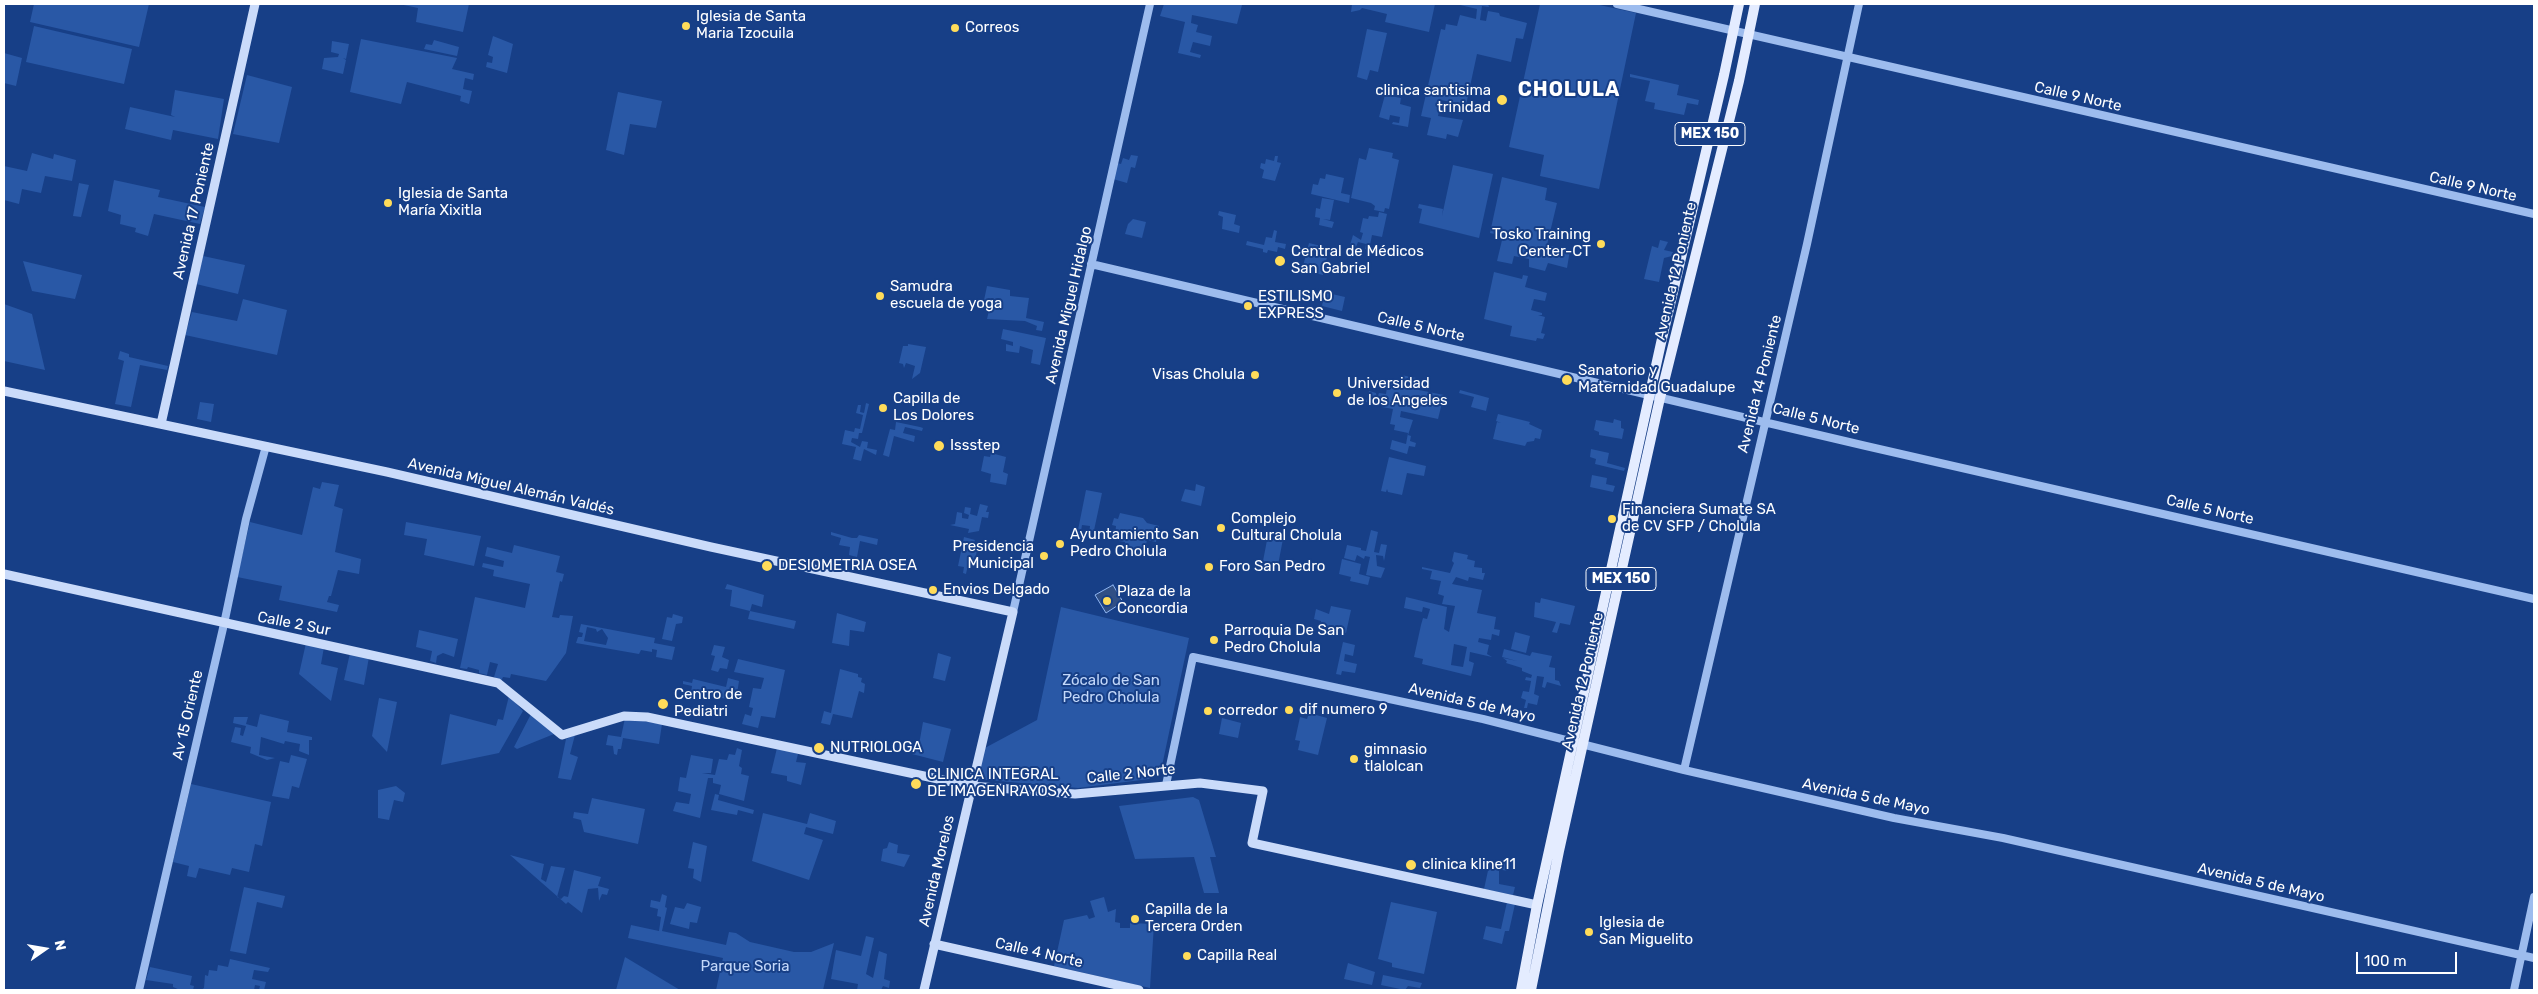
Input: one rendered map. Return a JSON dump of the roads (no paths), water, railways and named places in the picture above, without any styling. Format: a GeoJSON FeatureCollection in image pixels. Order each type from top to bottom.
{"type":"FeatureCollection","features":[{"type":"Feature","properties":{"kind":"main road","name":"Avenida 17 Poniente"},"geometry":{"type":"LineString","coordinates":[[161,424],[255,4]]}},
{"type":"Feature","properties":{"kind":"main road","name":"Avenida 12 Poniente"},"geometry":{"type":"LineString","coordinates":[[1528,989],[1579,742],[1738,4]]}},
{"type":"Feature","properties":{"kind":"main road","name":"Avenida 12 Poniente"},"geometry":{"type":"LineString","coordinates":[[1654,397],[1739,81],[1755,4]]}},
{"type":"Feature","properties":{"kind":"main road"},"geometry":{"type":"LineString","coordinates":[[1724,75],[1726,82],[1730,85],[1739,81]]}},
{"type":"Feature","properties":{"kind":"main road"},"geometry":{"type":"LineString","coordinates":[[1718,103],[1722,98],[1727,97],[1732,102],[1732,106]]}},
{"type":"Feature","properties":{"kind":"main road","name":"Avenida Miguel Alemán Valdés"},"geometry":{"type":"LineString","coordinates":[[4,391],[266,446],[1012,612]]}},
{"type":"Feature","properties":{"kind":"main road","name":"Calle 2 Sur"},"geometry":{"type":"LineString","coordinates":[[4,574],[224,624],[385,656],[498,683],[562,735],[624,716],[647,718],[971,786]]}},
{"type":"Feature","properties":{"kind":"main road","name":"Avenida Morelos"},"geometry":{"type":"LineString","coordinates":[[924,990],[1012,612]]}},
{"type":"Feature","properties":{"kind":"main road","name":"Avenida 12 Poniente"},"geometry":{"type":"LineString","coordinates":[[1528,989],[1522,976],[1537,905],[1579,742]]}},
{"type":"Feature","properties":{"kind":"main road","name":"Calle 2 Norte"},"geometry":{"type":"LineString","coordinates":[[971,786],[1075,794],[1200,782],[1263,791],[1252,843],[1537,905]]}},
{"type":"Feature","properties":{"kind":"main road","name":"Calle 4 Norte"},"geometry":{"type":"LineString","coordinates":[[934,944],[1139,990]]}},
{"type":"Feature","properties":{"kind":"street","name":"Avenida Miguel Hidalgo"},"geometry":{"type":"LineString","coordinates":[[1012,612],[1150,4]]}},
{"type":"Feature","properties":{"kind":"street","name":"Calle 9 Norte"},"geometry":{"type":"LineString","coordinates":[[1617,4],[2534,214]]}},
{"type":"Feature","properties":{"kind":"street","name":"Avenida 14 Poniente"},"geometry":{"type":"LineString","coordinates":[[1684,770],[1766,421],[1859,4]]}},
{"type":"Feature","properties":{"kind":"street","name":"Calle 5 Norte"},"geometry":{"type":"LineString","coordinates":[[1091,264],[1654,397],[1766,421],[2534,599]]}},
{"type":"Feature","properties":{"kind":"street","name":"Av 15 Oriente"},"geometry":{"type":"LineString","coordinates":[[139,990],[224,624],[246,519],[266,446]]}},
{"type":"Feature","properties":{"kind":"street","name":"Avenida 5 de Mayo"},"geometry":{"type":"LineString","coordinates":[[1166,785],[1192,657],[1483,719],[1684,770],[1894,818],[2013,840],[2534,958]]}},
{"type":"Feature","properties":{"kind":"street"},"geometry":{"type":"LineString","coordinates":[[2514,990],[2534,897]]}},
{"type":"Feature","properties":{"kind":"place","name":"Iglesia de Santa Maria Tzocuila"},"geometry":{"type":"Point","coordinates":[686,26]}},
{"type":"Feature","properties":{"kind":"place","name":"Correos"},"geometry":{"type":"Point","coordinates":[955,28]}},
{"type":"Feature","properties":{"kind":"place","name":"clinica santisima trinidad"},"geometry":{"type":"Point","coordinates":[1502,100]}},
{"type":"Feature","properties":{"kind":"place","name":"Iglesia de Santa María Xixitla"},"geometry":{"type":"Point","coordinates":[388,203]}},
{"type":"Feature","properties":{"kind":"place","name":"Tosko Training Center-CT"},"geometry":{"type":"Point","coordinates":[1601,244]}},
{"type":"Feature","properties":{"kind":"place","name":"Central de Médicos San Gabriel"},"geometry":{"type":"Point","coordinates":[1280,261]}},
{"type":"Feature","properties":{"kind":"place","name":"Samudra escuela de yoga"},"geometry":{"type":"Point","coordinates":[880,296]}},
{"type":"Feature","properties":{"kind":"place","name":"ESTILISMO EXPRESS"},"geometry":{"type":"Point","coordinates":[1248,306]}},
{"type":"Feature","properties":{"kind":"place","name":"Visas Cholula"},"geometry":{"type":"Point","coordinates":[1255,375]}},
{"type":"Feature","properties":{"kind":"place","name":"Sanatorio y Maternidad Guadalupe"},"geometry":{"type":"Point","coordinates":[1567,380]}},
{"type":"Feature","properties":{"kind":"place","name":"Universidad de los Angeles"},"geometry":{"type":"Point","coordinates":[1337,393]}},
{"type":"Feature","properties":{"kind":"place","name":"Capilla de Los Dolores"},"geometry":{"type":"Point","coordinates":[883,408]}},
{"type":"Feature","properties":{"kind":"place","name":"Issstep"},"geometry":{"type":"Point","coordinates":[939,446]}},
{"type":"Feature","properties":{"kind":"place","name":"Financiera Sumate SA de CV SFP / Cholula"},"geometry":{"type":"Point","coordinates":[1612,519]}},
{"type":"Feature","properties":{"kind":"place","name":"Complejo Cultural Cholula"},"geometry":{"type":"Point","coordinates":[1221,528]}},
{"type":"Feature","properties":{"kind":"place","name":"Ayuntamiento San Pedro Cholula"},"geometry":{"type":"Point","coordinates":[1060,544]}},
{"type":"Feature","properties":{"kind":"place","name":"Presidencia Municipal"},"geometry":{"type":"Point","coordinates":[1044,556]}},
{"type":"Feature","properties":{"kind":"place","name":"DESIOMETRIA OSEA"},"geometry":{"type":"Point","coordinates":[767,566]}},
{"type":"Feature","properties":{"kind":"place","name":"Foro San Pedro"},"geometry":{"type":"Point","coordinates":[1209,567]}},
{"type":"Feature","properties":{"kind":"place","name":"Envios Delgado"},"geometry":{"type":"Point","coordinates":[933,590]}},
{"type":"Feature","properties":{"kind":"place","name":"Plaza de la Concordia"},"geometry":{"type":"Point","coordinates":[1107,601]}},
{"type":"Feature","properties":{"kind":"place","name":"Parroquia De San Pedro Cholula"},"geometry":{"type":"Point","coordinates":[1214,640]}},
{"type":"Feature","properties":{"kind":"place","name":"Centro de Pediatri"},"geometry":{"type":"Point","coordinates":[663,704]}},
{"type":"Feature","properties":{"kind":"place","name":"dif numero 9"},"geometry":{"type":"Point","coordinates":[1289,710]}},
{"type":"Feature","properties":{"kind":"place","name":"corredor"},"geometry":{"type":"Point","coordinates":[1208,711]}},
{"type":"Feature","properties":{"kind":"place","name":"NUTRIOLOGA"},"geometry":{"type":"Point","coordinates":[819,748]}},
{"type":"Feature","properties":{"kind":"place","name":"gimnasio tlalolcan"},"geometry":{"type":"Point","coordinates":[1354,759]}},
{"type":"Feature","properties":{"kind":"place","name":"CLINICA INTEGRAL DE IMAGEN RAYOS X"},"geometry":{"type":"Point","coordinates":[916,784]}},
{"type":"Feature","properties":{"kind":"place","name":"clinica kline11"},"geometry":{"type":"Point","coordinates":[1411,865]}},
{"type":"Feature","properties":{"kind":"place","name":"Capilla de la Tercera Orden"},"geometry":{"type":"Point","coordinates":[1135,919]}},
{"type":"Feature","properties":{"kind":"place","name":"Iglesia de San Miguelito"},"geometry":{"type":"Point","coordinates":[1589,932]}},
{"type":"Feature","properties":{"kind":"place","name":"Capilla Real"},"geometry":{"type":"Point","coordinates":[1187,956]}},
{"type":"Feature","properties":{"kind":"district","name":"CHOLULA"},"geometry":{"type":"Point","coordinates":[1569,90]}},
{"type":"Feature","properties":{"kind":"park label","name":"Zócalo de San Pedro Cholula"},"geometry":{"type":"Point","coordinates":[1111,690]}},
{"type":"Feature","properties":{"kind":"park label","name":"Parque Soria"},"geometry":{"type":"Point","coordinates":[745,967]}}]}
